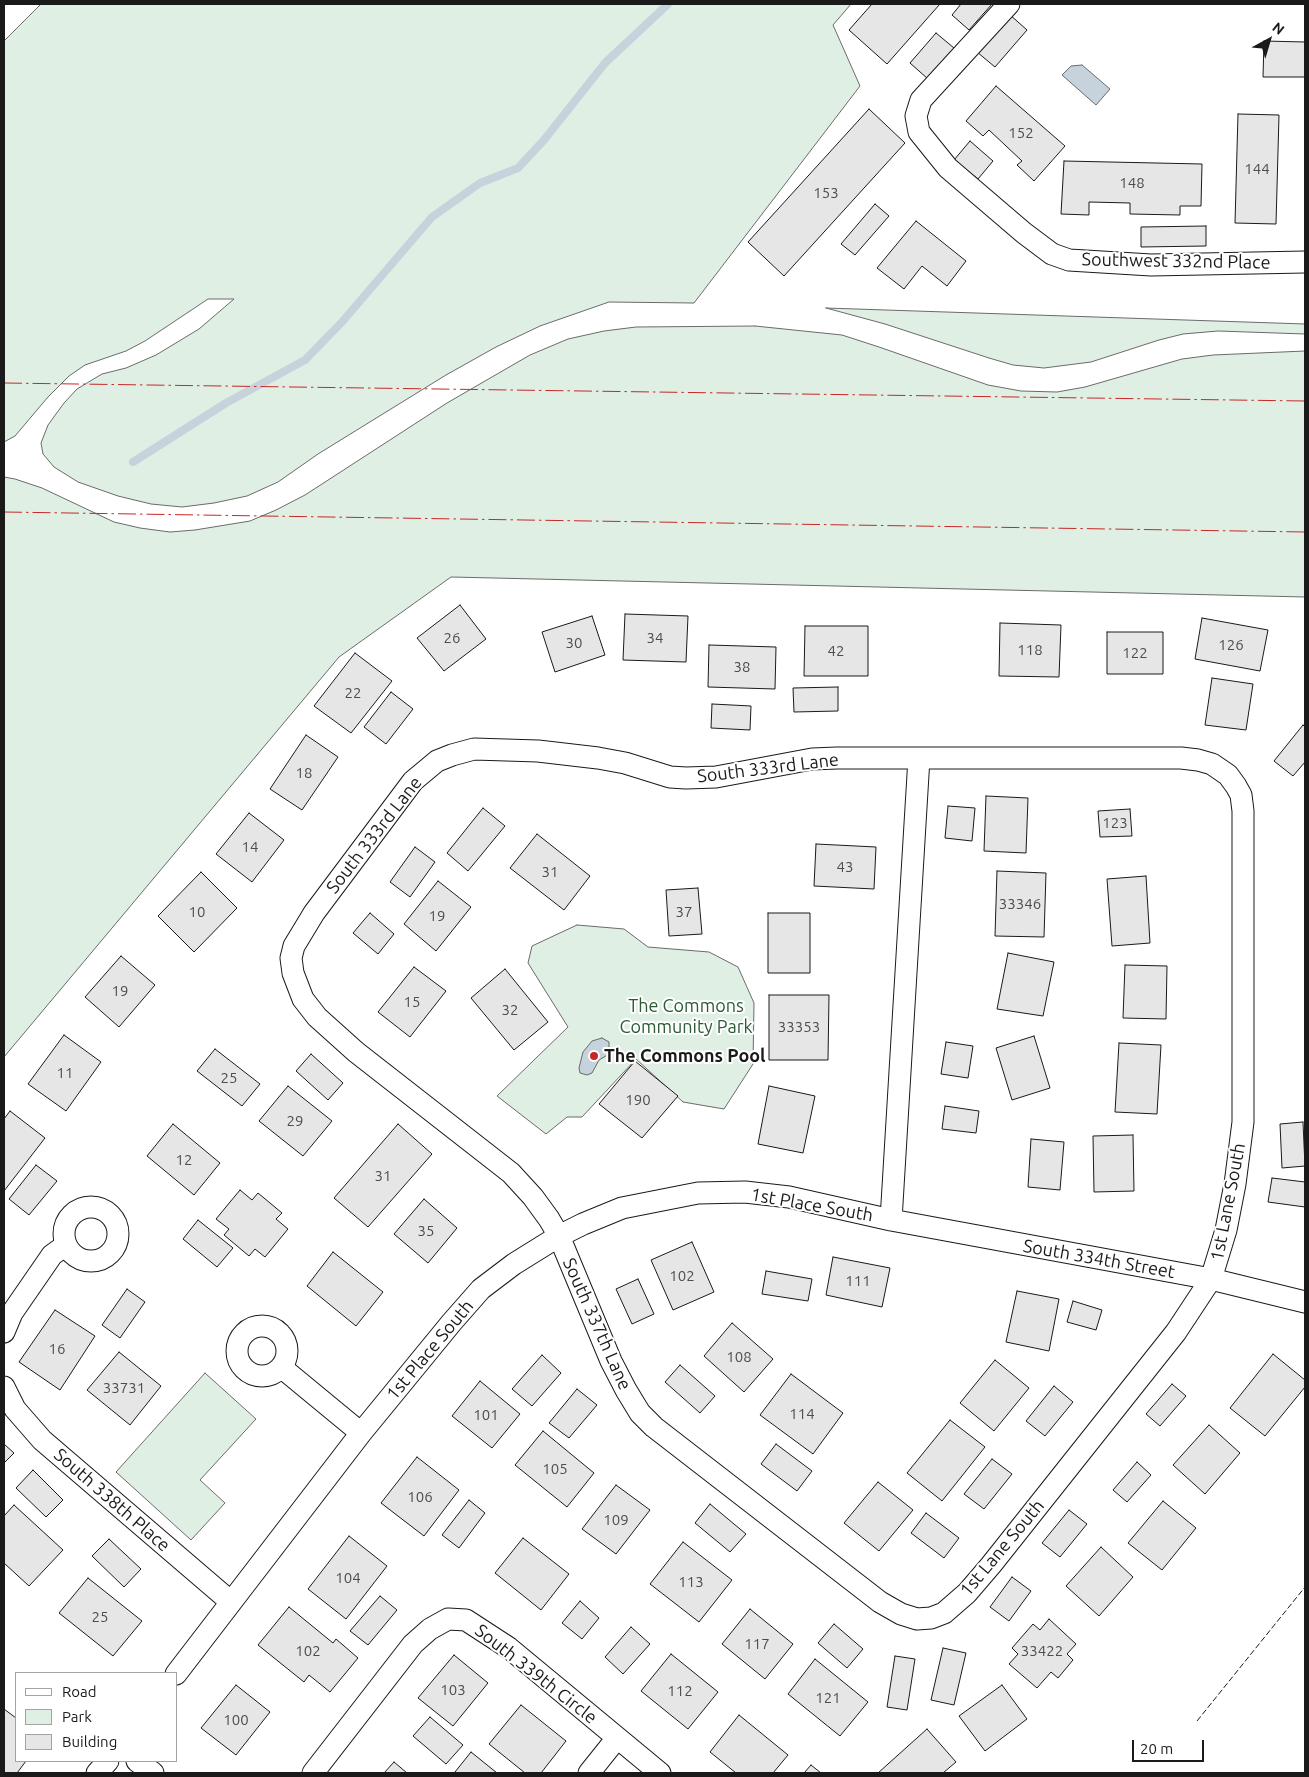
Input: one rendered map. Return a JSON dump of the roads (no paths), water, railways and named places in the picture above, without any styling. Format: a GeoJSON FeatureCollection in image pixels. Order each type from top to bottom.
{"type":"FeatureCollection","features":[{"type":"Feature","properties":{"kind":"street","name":"Southwest 332nd Place"},"geometry":{"type":"LineString","coordinates":[[1010,4],[920,100],[916,116],[918,132],[948,168],[1024,233],[1052,254],[1068,260],[1151,265],[1305,262]]}},
{"type":"Feature","properties":{"kind":"street","name":"South 333rd Lane"},"geometry":{"type":"LineString","coordinates":[[298,988],[291,958],[294,946],[314,913],[413,780],[437,761],[474,749],[538,751],[598,758],[625,763],[670,777],[686,778],[716,777],[812,760],[919,758],[1181,758],[1212,764],[1228,775]]}},
{"type":"Feature","properties":{"kind":"street","name":"1st Place South"},"geometry":{"type":"LineString","coordinates":[[178,1672],[361,1433],[452,1322],[482,1289],[514,1264],[559,1236],[622,1208],[659,1199],[698,1193],[746,1192],[789,1197],[891,1220],[919,758]]}},
{"type":"Feature","properties":{"kind":"street","name":"1st Lane South"},"geometry":{"type":"LineString","coordinates":[[931,1618],[944,1613],[954,1606],[991,1565],[1176,1332],[1211,1280],[1228,1220],[1243,1122],[1243,810],[1241,795],[1228,775]]}},
{"type":"Feature","properties":{"kind":"street","name":"South 337th Lane"},"geometry":{"type":"LineString","coordinates":[[298,988],[317,1017],[356,1052],[511,1173],[540,1205],[559,1236],[611,1361],[640,1412],[669,1440],[866,1592],[901,1614],[917,1619],[931,1618]]}},
{"type":"Feature","properties":{"kind":"street","name":"South 334th Street"},"geometry":{"type":"LineString","coordinates":[[891,1220],[1211,1280],[1305,1302]]}},
{"type":"Feature","properties":{"kind":"street"},"geometry":{"type":"LineString","coordinates":[[4,1332],[12,1313],[52,1255],[66,1245]]}},
{"type":"Feature","properties":{"kind":"street"},"geometry":{"type":"LineString","coordinates":[[281,1367],[361,1433]]}},
{"type":"Feature","properties":{"kind":"street","name":"South 338th Place"},"geometry":{"type":"LineString","coordinates":[[4,1387],[15,1409],[42,1440],[231,1602]]}},
{"type":"Feature","properties":{"kind":"street","name":"South 339th Circle"},"geometry":{"type":"LineString","coordinates":[[313,1773],[412,1644],[430,1629],[448,1619],[466,1620],[509,1648],[660,1773]]}},
{"type":"Feature","properties":{"kind":"street"},"geometry":{"type":"LineString","coordinates":[[589,1773],[617,1738]]}},
{"type":"Feature","properties":{"kind":"street"},"geometry":{"type":"LineString","coordinates":[[97,1773],[107,1762]]}},
{"type":"Feature","properties":{"kind":"street"},"geometry":{"type":"LineString","coordinates":[[138,1762],[153,1773]]}},
{"type":"Feature","properties":{"kind":"waterway"},"geometry":{"type":"LineString","coordinates":[[133,462],[226,403],[305,360],[342,322],[432,217],[480,183],[518,168],[544,140],[605,63],[668,4]]}},
{"type":"Feature","properties":{"kind":"place","name":"The Commons Pool"},"geometry":{"type":"Point","coordinates":[594,1056]}},
{"type":"Feature","properties":{"kind":"park label","name":"The Commons Community Park"},"geometry":{"type":"Point","coordinates":[686,1016]}}]}
